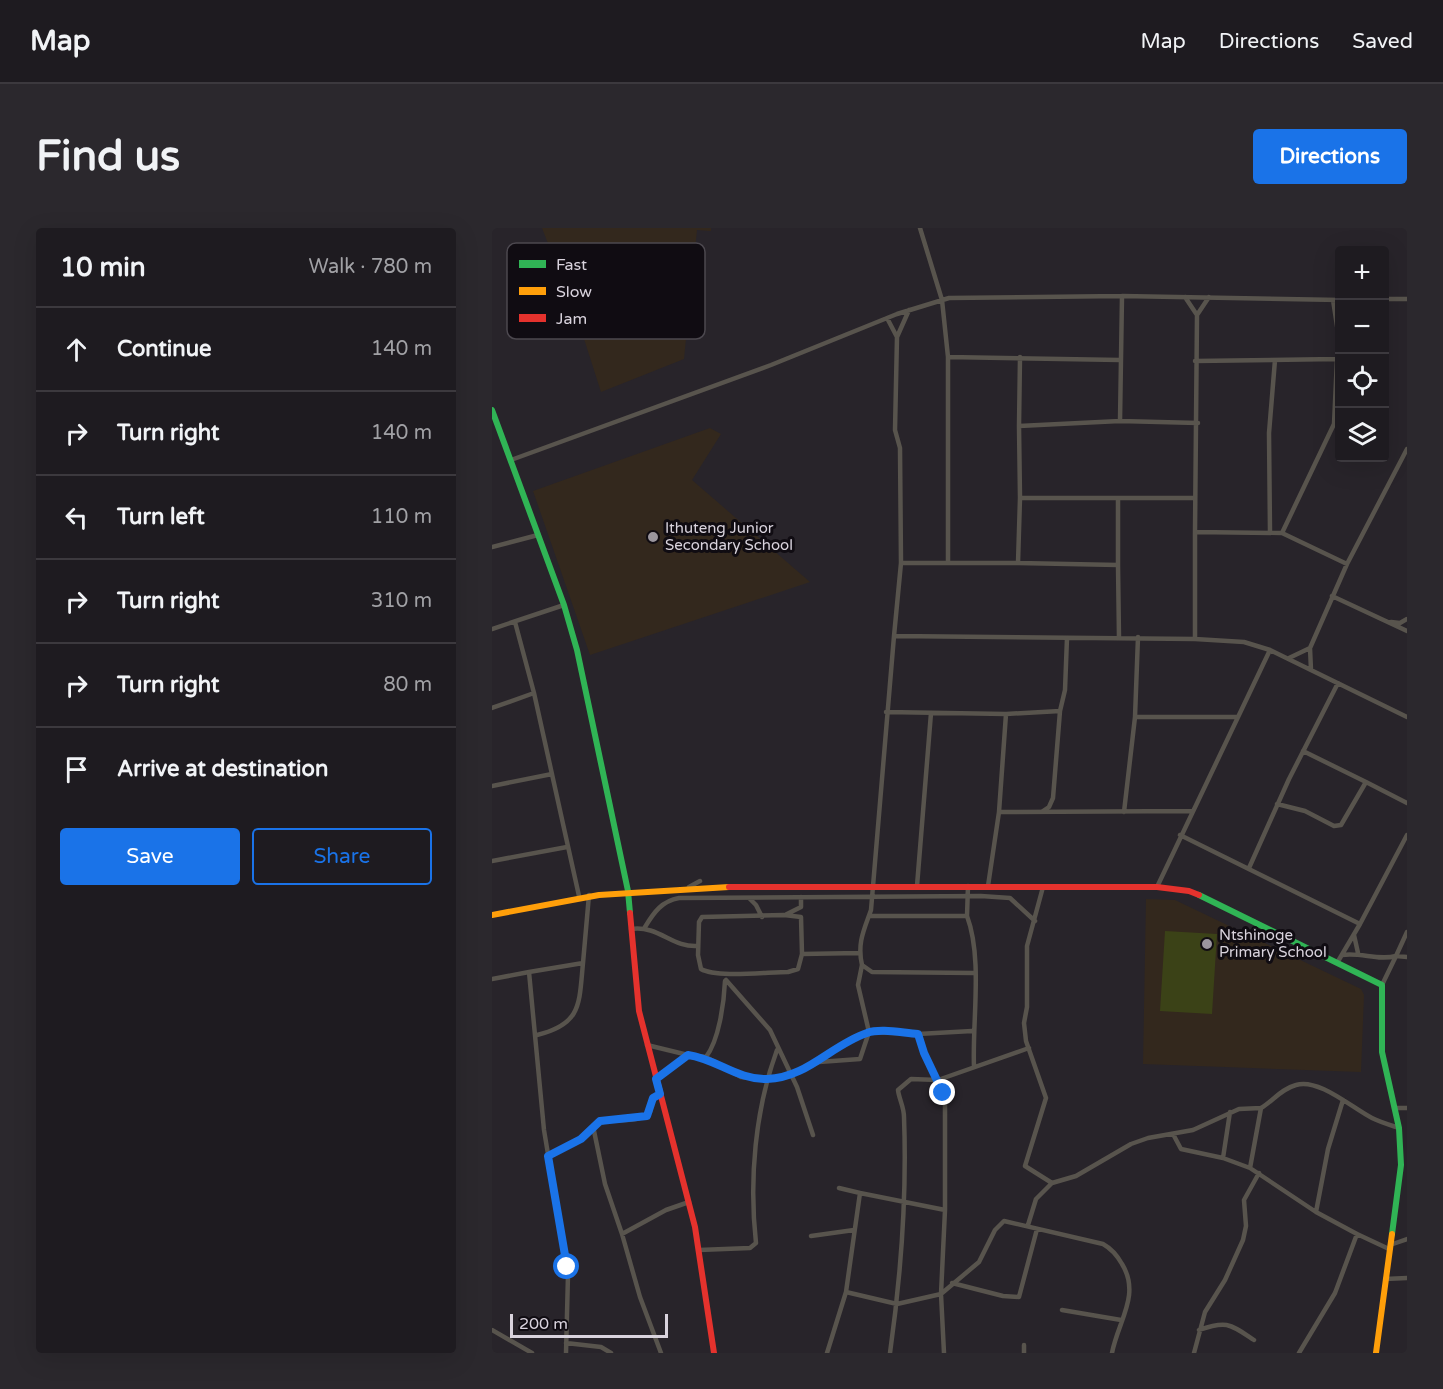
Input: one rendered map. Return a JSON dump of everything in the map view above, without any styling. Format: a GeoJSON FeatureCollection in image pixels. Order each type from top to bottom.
{"type":"FeatureCollection","features":[{"type":"Feature","properties":{"kind":"street"},"geometry":{"type":"LineString","coordinates":[[920,228],[942,300],[948,357],[948,563]]}},
{"type":"Feature","properties":{"kind":"street"},"geometry":{"type":"LineString","coordinates":[[1120,421],[1119,360],[1122,296]]}},
{"type":"Feature","properties":{"kind":"street"},"geometry":{"type":"LineString","coordinates":[[511,460],[771,365],[909,310],[942,300],[1122,296],[1333,300],[1339,339],[1338,354]]}},
{"type":"Feature","properties":{"kind":"street"},"geometry":{"type":"LineString","coordinates":[[1185,297],[1197,315]]}},
{"type":"Feature","properties":{"kind":"street"},"geometry":{"type":"LineString","coordinates":[[1195,639],[1194,498],[1198,423],[1195,361],[1197,315],[1209,297]]}},
{"type":"Feature","properties":{"kind":"street"},"geometry":{"type":"LineString","coordinates":[[1389,299],[1407,299]]}},
{"type":"Feature","properties":{"kind":"street"},"geometry":{"type":"LineString","coordinates":[[819,1062],[860,1059],[869,1032],[858,985],[862,965],[859,953],[861,933],[869,916],[872,897],[871,885],[886,712],[901,563],[900,448],[895,430],[897,337],[909,310]]}},
{"type":"Feature","properties":{"kind":"street"},"geometry":{"type":"LineString","coordinates":[[888,318],[897,337]]}},
{"type":"Feature","properties":{"kind":"street"},"geometry":{"type":"LineString","coordinates":[[948,357],[1119,360]]}},
{"type":"Feature","properties":{"kind":"street"},"geometry":{"type":"LineString","coordinates":[[1018,563],[1020,357]]}},
{"type":"Feature","properties":{"kind":"street"},"geometry":{"type":"LineString","coordinates":[[1195,361],[1335,359]]}},
{"type":"Feature","properties":{"kind":"street"},"geometry":{"type":"LineString","coordinates":[[1270,532],[1269,450],[1275,360]]}},
{"type":"Feature","properties":{"kind":"street"},"geometry":{"type":"LineString","coordinates":[[1282,533],[1334,424],[1335,402]]}},
{"type":"Feature","properties":{"kind":"street"},"geometry":{"type":"LineString","coordinates":[[492,410],[564,605],[578,650],[628,891],[636,994],[647,1045],[689,1202],[699,1250],[714,1353]]}},
{"type":"Feature","properties":{"kind":"street"},"geometry":{"type":"LineString","coordinates":[[1019,426],[1120,421],[1198,423]]}},
{"type":"Feature","properties":{"kind":"street"},"geometry":{"type":"LineString","coordinates":[[1311,670],[1310,648],[1332,596],[1407,449]]}},
{"type":"Feature","properties":{"kind":"street"},"geometry":{"type":"LineString","coordinates":[[1020,498],[1194,498]]}},
{"type":"Feature","properties":{"kind":"street"},"geometry":{"type":"LineString","coordinates":[[1118,498],[1119,638]]}},
{"type":"Feature","properties":{"kind":"street"},"geometry":{"type":"LineString","coordinates":[[1195,532],[1282,533],[1347,564]]}},
{"type":"Feature","properties":{"kind":"street"},"geometry":{"type":"LineString","coordinates":[[492,547],[538,535]]}},
{"type":"Feature","properties":{"kind":"street"},"geometry":{"type":"LineString","coordinates":[[901,563],[1118,565]]}},
{"type":"Feature","properties":{"kind":"street"},"geometry":{"type":"LineString","coordinates":[[1332,596],[1407,631]]}},
{"type":"Feature","properties":{"kind":"street"},"geometry":{"type":"LineString","coordinates":[[492,629],[564,605]]}},
{"type":"Feature","properties":{"kind":"street"},"geometry":{"type":"LineString","coordinates":[[1385,621],[1400,623],[1407,619]]}},
{"type":"Feature","properties":{"kind":"street"},"geometry":{"type":"LineString","coordinates":[[515,622],[534,693],[579,896]]}},
{"type":"Feature","properties":{"kind":"street"},"geometry":{"type":"LineString","coordinates":[[894,636],[1138,638],[1244,642],[1289,658],[1407,717]]}},
{"type":"Feature","properties":{"kind":"street"},"geometry":{"type":"LineString","coordinates":[[1042,812],[1049,807],[1053,798],[1060,711],[1065,690],[1067,638]]}},
{"type":"Feature","properties":{"kind":"street"},"geometry":{"type":"LineString","coordinates":[[1124,813],[1135,717],[1138,638]]}},
{"type":"Feature","properties":{"kind":"street"},"geometry":{"type":"LineString","coordinates":[[1289,658],[1310,648]]}},
{"type":"Feature","properties":{"kind":"street"},"geometry":{"type":"LineString","coordinates":[[1157,887],[1270,650]]}},
{"type":"Feature","properties":{"kind":"street"},"geometry":{"type":"LineString","coordinates":[[1249,868],[1277,804],[1338,683]]}},
{"type":"Feature","properties":{"kind":"street"},"geometry":{"type":"LineString","coordinates":[[492,708],[534,693]]}},
{"type":"Feature","properties":{"kind":"street"},"geometry":{"type":"LineString","coordinates":[[886,712],[1006,714],[1060,711]]}},
{"type":"Feature","properties":{"kind":"street"},"geometry":{"type":"LineString","coordinates":[[917,886],[931,713]]}},
{"type":"Feature","properties":{"kind":"street"},"geometry":{"type":"LineString","coordinates":[[988,886],[999,812],[1006,714]]}},
{"type":"Feature","properties":{"kind":"street"},"geometry":{"type":"LineString","coordinates":[[1135,717],[1237,717]]}},
{"type":"Feature","properties":{"kind":"street"},"geometry":{"type":"LineString","coordinates":[[1303,751],[1407,803]]}},
{"type":"Feature","properties":{"kind":"street"},"geometry":{"type":"LineString","coordinates":[[492,786],[552,774]]}},
{"type":"Feature","properties":{"kind":"street"},"geometry":{"type":"LineString","coordinates":[[1277,804],[1305,811],[1334,826],[1341,825],[1366,782]]}},
{"type":"Feature","properties":{"kind":"street"},"geometry":{"type":"LineString","coordinates":[[999,812],[1192,811]]}},
{"type":"Feature","properties":{"kind":"street"},"geometry":{"type":"LineString","coordinates":[[1180,835],[1360,924]]}},
{"type":"Feature","properties":{"kind":"street"},"geometry":{"type":"LineString","coordinates":[[1337,964],[1407,835]]}},
{"type":"Feature","properties":{"kind":"street"},"geometry":{"type":"LineString","coordinates":[[492,861],[567,847]]}},
{"type":"Feature","properties":{"kind":"street"},"geometry":{"type":"LineString","coordinates":[[687,888],[700,881]]}},
{"type":"Feature","properties":{"kind":"street"},"geometry":{"type":"LineString","coordinates":[[492,915],[542,902],[579,896],[687,888],[871,885],[1157,887],[1189,891],[1226,907],[1382,985]]}},
{"type":"Feature","properties":{"kind":"street"},"geometry":{"type":"LineString","coordinates":[[968,886],[967,916],[974,973],[972,1031],[974,1067]]}},
{"type":"Feature","properties":{"kind":"street"},"geometry":{"type":"LineString","coordinates":[[1043,887],[1027,946],[1025,1033],[1046,1098],[1025,1166],[1052,1183]]}},
{"type":"Feature","properties":{"kind":"street"},"geometry":{"type":"LineString","coordinates":[[537,1035],[555,1031],[573,1017],[579,1003],[589,895]]}},
{"type":"Feature","properties":{"kind":"street"},"geometry":{"type":"LineString","coordinates":[[645,927],[652,914],[668,900],[852,895],[1010,898],[1035,921]]}},
{"type":"Feature","properties":{"kind":"street"},"geometry":{"type":"LineString","coordinates":[[801,897],[802,954],[798,969],[788,972],[708,972],[700,969],[698,946],[699,922],[702,917],[784,915],[801,917]]}},
{"type":"Feature","properties":{"kind":"street"},"geometry":{"type":"LineString","coordinates":[[748,898],[756,905],[762,917]]}},
{"type":"Feature","properties":{"kind":"street"},"geometry":{"type":"LineString","coordinates":[[784,915],[801,907]]}},
{"type":"Feature","properties":{"kind":"street"},"geometry":{"type":"LineString","coordinates":[[869,916],[967,916]]}},
{"type":"Feature","properties":{"kind":"street"},"geometry":{"type":"LineString","coordinates":[[631,928],[645,927],[685,945],[698,946]]}},
{"type":"Feature","properties":{"kind":"street"},"geometry":{"type":"LineString","coordinates":[[1376,1353],[1401,1165],[1399,1128],[1382,1052],[1382,985],[1407,933]]}},
{"type":"Feature","properties":{"kind":"street"},"geometry":{"type":"LineString","coordinates":[[1354,935],[1358,953]]}},
{"type":"Feature","properties":{"kind":"street"},"geometry":{"type":"LineString","coordinates":[[802,954],[859,953]]}},
{"type":"Feature","properties":{"kind":"street"},"geometry":{"type":"LineString","coordinates":[[1342,955],[1358,953],[1385,959],[1396,956],[1407,957]]}},
{"type":"Feature","properties":{"kind":"street"},"geometry":{"type":"LineString","coordinates":[[492,979],[583,963]]}},
{"type":"Feature","properties":{"kind":"street"},"geometry":{"type":"LineString","coordinates":[[862,965],[872,972],[974,973]]}},
{"type":"Feature","properties":{"kind":"street"},"geometry":{"type":"LineString","coordinates":[[529,972],[548,1156],[568,1275],[566,1353]]}},
{"type":"Feature","properties":{"kind":"street"},"geometry":{"type":"LineString","coordinates":[[706,1058],[713,1046],[723,1008],[725,972]]}},
{"type":"Feature","properties":{"kind":"street"},"geometry":{"type":"LineString","coordinates":[[726,980],[770,1030],[777,1050],[792,1075],[813,1135]]}},
{"type":"Feature","properties":{"kind":"street"},"geometry":{"type":"LineString","coordinates":[[647,1045],[706,1058],[741,1077],[767,1079],[792,1075],[819,1062],[839,1046],[869,1032],[918,1034],[972,1031]]}},
{"type":"Feature","properties":{"kind":"street"},"geometry":{"type":"LineString","coordinates":[[918,1034],[924,1053],[938,1080],[945,1104],[945,1210],[941,1294],[944,1353]]}},
{"type":"Feature","properties":{"kind":"street"},"geometry":{"type":"LineString","coordinates":[[890,1353],[897,1304],[904,1200],[904,1114],[898,1090],[911,1079],[938,1080],[1029,1048]]}},
{"type":"Feature","properties":{"kind":"street"},"geometry":{"type":"LineString","coordinates":[[699,1250],[750,1248],[756,1243],[752,1194],[767,1079],[777,1050]]}},
{"type":"Feature","properties":{"kind":"street"},"geometry":{"type":"LineString","coordinates":[[656,1079],[688,1055]]}},
{"type":"Feature","properties":{"kind":"street"},"geometry":{"type":"LineString","coordinates":[[1028,1225],[1036,1199],[1052,1183],[1076,1176],[1131,1144],[1148,1138],[1193,1130],[1230,1112],[1246,1108],[1261,1108],[1287,1088],[1303,1083],[1330,1092],[1374,1119],[1399,1128]]}},
{"type":"Feature","properties":{"kind":"street"},"geometry":{"type":"LineString","coordinates":[[548,1156],[581,1139],[593,1126],[608,1120],[642,1118],[650,1113],[653,1098],[660,1094]]}},
{"type":"Feature","properties":{"kind":"street"},"geometry":{"type":"LineString","coordinates":[[1316,1212],[1328,1149],[1343,1100]]}},
{"type":"Feature","properties":{"kind":"street"},"geometry":{"type":"LineString","coordinates":[[1250,1168],[1261,1108]]}},
{"type":"Feature","properties":{"kind":"street"},"geometry":{"type":"LineString","coordinates":[[1394,1108],[1407,1108]]}},
{"type":"Feature","properties":{"kind":"street"},"geometry":{"type":"LineString","coordinates":[[1223,1158],[1230,1112]]}},
{"type":"Feature","properties":{"kind":"street"},"geometry":{"type":"LineString","coordinates":[[593,1126],[605,1184],[649,1323],[661,1353]]}},
{"type":"Feature","properties":{"kind":"street"},"geometry":{"type":"LineString","coordinates":[[1173,1134],[1181,1149],[1186,1152],[1223,1158],[1250,1168],[1316,1212],[1357,1234],[1390,1247],[1407,1239]]}},
{"type":"Feature","properties":{"kind":"street"},"geometry":{"type":"LineString","coordinates":[[1194,1353],[1205,1312],[1226,1280],[1243,1240],[1246,1226],[1244,1200],[1259,1173]]}},
{"type":"Feature","properties":{"kind":"street"},"geometry":{"type":"LineString","coordinates":[[839,1188],[945,1210]]}},
{"type":"Feature","properties":{"kind":"street"},"geometry":{"type":"LineString","coordinates":[[827,1353],[846,1292],[860,1193]]}},
{"type":"Feature","properties":{"kind":"street"},"geometry":{"type":"LineString","coordinates":[[622,1234],[666,1210],[689,1202]]}},
{"type":"Feature","properties":{"kind":"street"},"geometry":{"type":"LineString","coordinates":[[846,1292],[897,1304],[941,1294],[951,1283],[964,1276],[979,1262],[999,1224],[1004,1221],[1028,1225],[1103,1244],[1112,1249],[1128,1273],[1132,1285],[1112,1353]]}},
{"type":"Feature","properties":{"kind":"street"},"geometry":{"type":"LineString","coordinates":[[951,1283],[1003,1296],[1019,1297],[1037,1228]]}},
{"type":"Feature","properties":{"kind":"street"},"geometry":{"type":"LineString","coordinates":[[811,1236],[854,1230]]}},
{"type":"Feature","properties":{"kind":"street"},"geometry":{"type":"LineString","coordinates":[[1299,1353],[1335,1293],[1357,1234]]}},
{"type":"Feature","properties":{"kind":"street"},"geometry":{"type":"LineString","coordinates":[[1385,1279],[1407,1278]]}},
{"type":"Feature","properties":{"kind":"street"},"geometry":{"type":"LineString","coordinates":[[1062,1310],[1121,1320]]}},
{"type":"Feature","properties":{"kind":"street"},"geometry":{"type":"LineString","coordinates":[[1199,1330],[1221,1322],[1254,1340]]}},
{"type":"Feature","properties":{"kind":"street"},"geometry":{"type":"LineString","coordinates":[[492,1330],[532,1353]]}},
{"type":"Feature","properties":{"kind":"street"},"geometry":{"type":"LineString","coordinates":[[566,1343],[601,1347],[611,1353]]}},
{"type":"Feature","properties":{"kind":"street"},"geometry":{"type":"LineString","coordinates":[[1024,1345],[1024,1353]]}},
{"type":"Feature","properties":{"kind":"shaded area"},"geometry":{"type":"Polygon","coordinates":[[[542,228],[711,228],[711,231],[697,230],[696,243],[548,243],[542,228]]]}},
{"type":"Feature","properties":{"kind":"shaded area"},"geometry":{"type":"Polygon","coordinates":[[[584,339],[686,339],[684,359],[601,392],[584,339]]]}},
{"type":"Feature","properties":{"kind":"shaded area","name":"Ithuteng Junior Secondary School"},"geometry":{"type":"Polygon","coordinates":[[[710,428],[721,434],[692,480],[810,582],[590,655],[533,491],[710,428]]]}},
{"type":"Feature","properties":{"kind":"shaded area","name":"Ntshinoge Primary School"},"geometry":{"type":"Polygon","coordinates":[[[1146,899],[1175,900],[1361,989],[1364,995],[1361,1072],[1143,1064],[1146,899]]]}},
{"type":"Feature","properties":{"kind":"green space"},"geometry":{"type":"Polygon","coordinates":[[[1165,931],[1217,934],[1212,1014],[1160,1011],[1165,931]]]}},
{"type":"Feature","properties":{"kind":"traffic: fast"},"geometry":{"type":"LineString","coordinates":[[492,410],[564,605],[577,650],[628,891],[630,913]]}},
{"type":"Feature","properties":{"kind":"traffic: fast"},"geometry":{"type":"LineString","coordinates":[[1199,895],[1382,985],[1382,1052],[1399,1128],[1401,1165],[1392,1234]]}},
{"type":"Feature","properties":{"kind":"traffic: slow"},"geometry":{"type":"LineString","coordinates":[[492,915],[599,895],[729,887]]}},
{"type":"Feature","properties":{"kind":"traffic: slow"},"geometry":{"type":"LineString","coordinates":[[1376,1353],[1392,1234]]}},
{"type":"Feature","properties":{"kind":"traffic: jam"},"geometry":{"type":"LineString","coordinates":[[729,887],[1157,887],[1189,891],[1199,895]]}},
{"type":"Feature","properties":{"kind":"traffic: jam"},"geometry":{"type":"LineString","coordinates":[[630,913],[639,1011],[695,1227],[714,1353]]}},
{"type":"Feature","properties":{"kind":"place","name":"Ithuteng Junior Secondary School"},"geometry":{"type":"Point","coordinates":[653,537]}},
{"type":"Feature","properties":{"kind":"place","name":"Ntshinoge Primary School"},"geometry":{"type":"Point","coordinates":[1207,944]}},
{"type":"Feature","properties":{"kind":"route"},"geometry":{"type":"LineString","coordinates":[[567,1267],[548,1156],[581,1139],[600,1121],[647,1116],[650,1113],[653,1098],[660,1094],[656,1079],[688,1055],[706,1058],[741,1077],[767,1079],[792,1075],[819,1062],[839,1046],[869,1032],[918,1034],[924,1053],[943,1093]]}}]}
